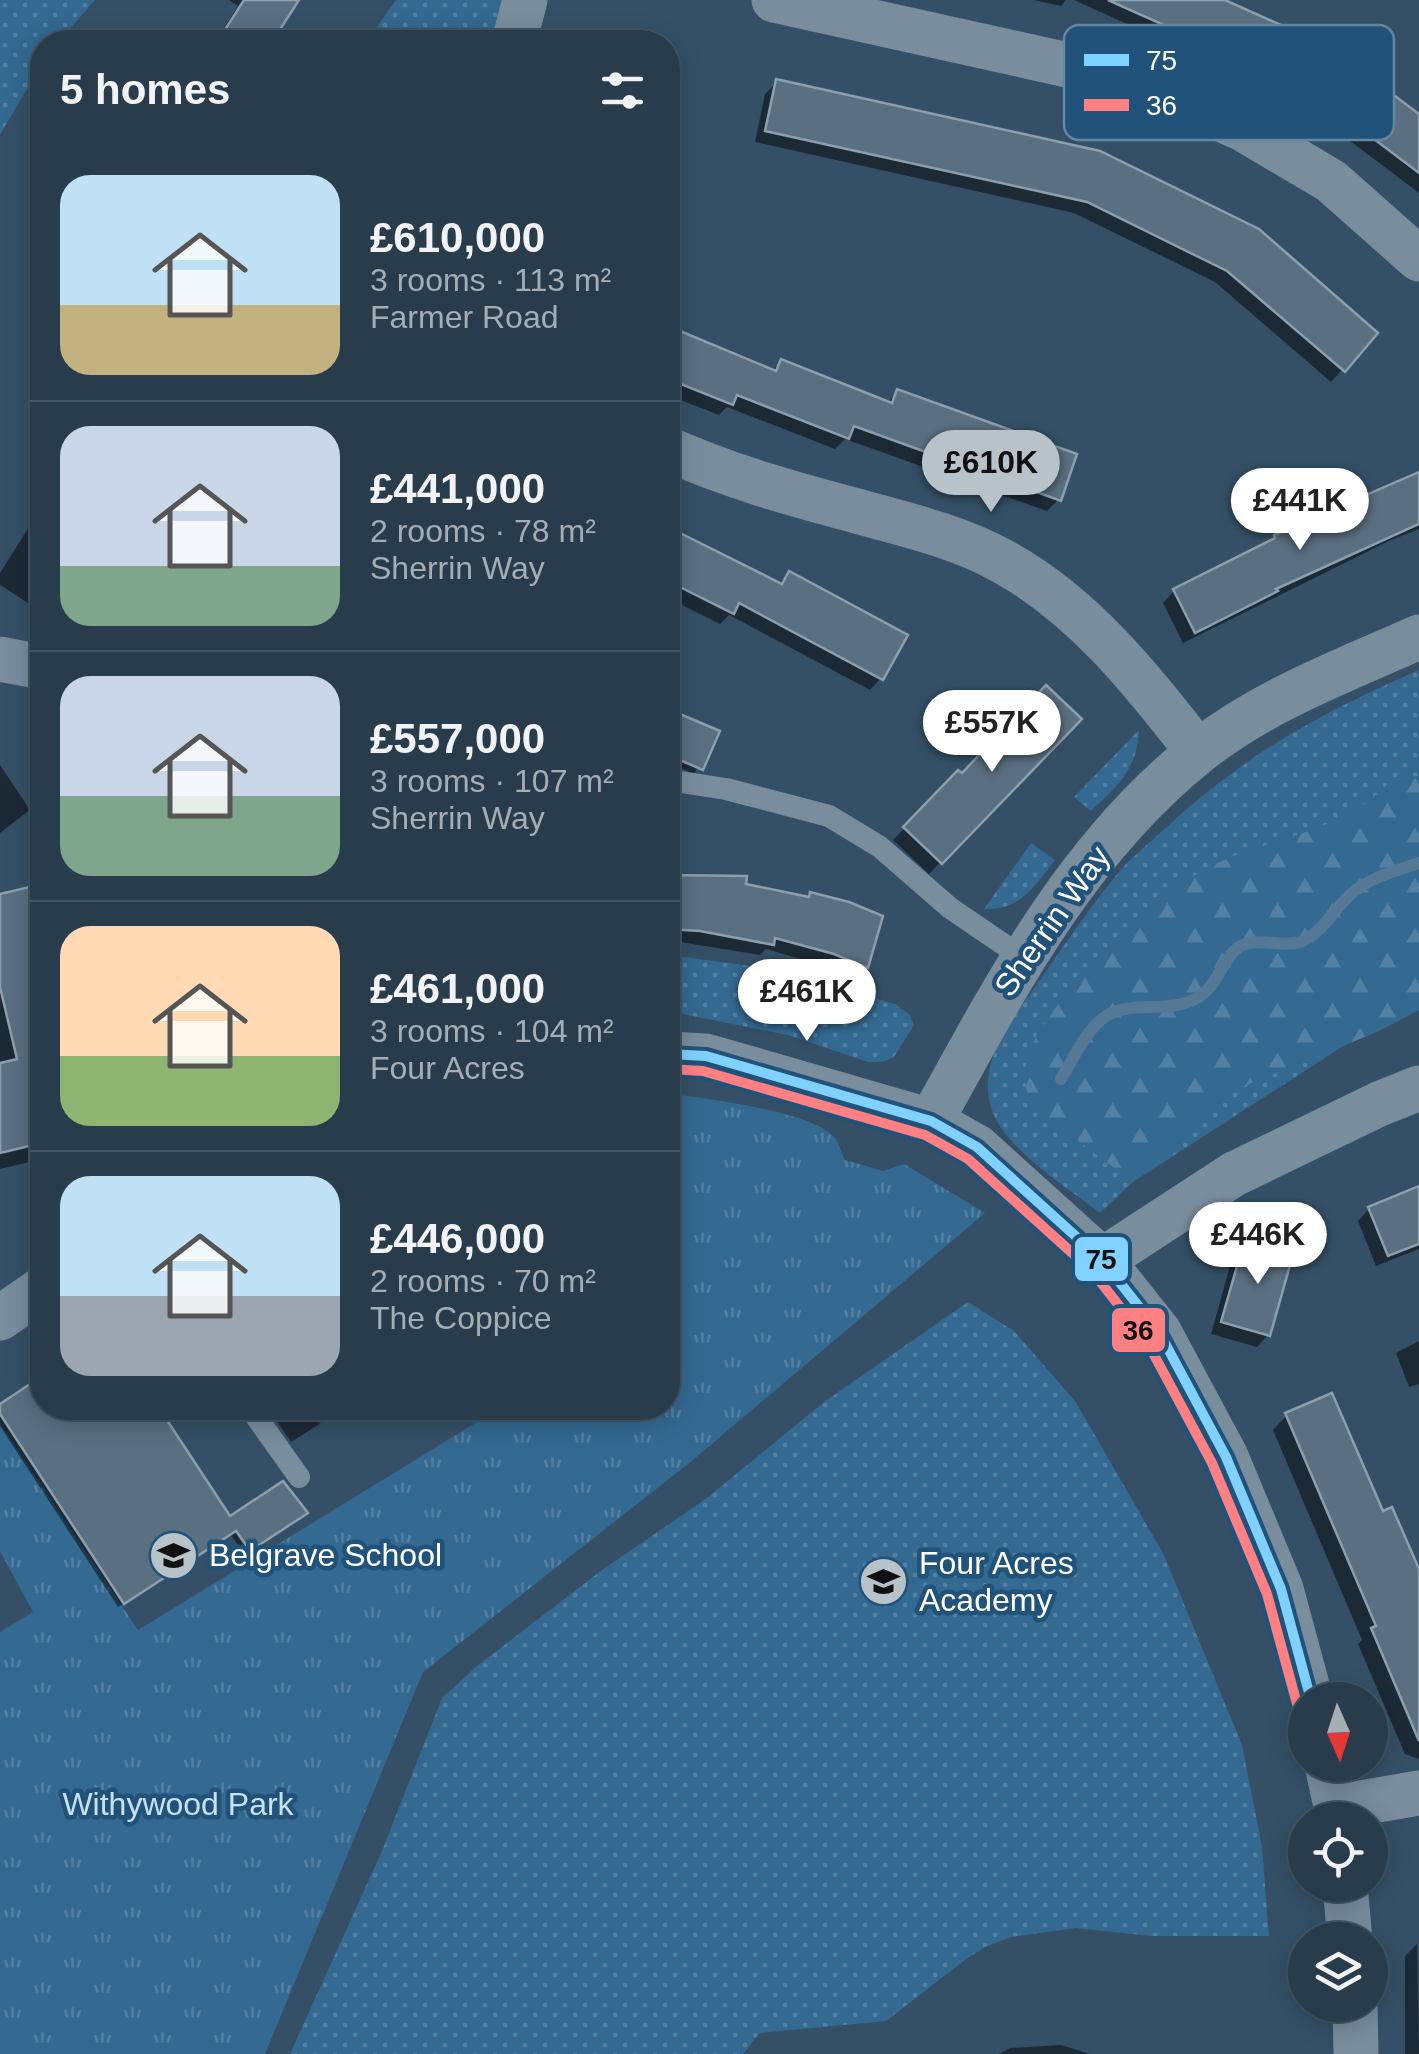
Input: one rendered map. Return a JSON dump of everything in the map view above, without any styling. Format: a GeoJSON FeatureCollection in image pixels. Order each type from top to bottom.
{"type":"FeatureCollection","features":[{"type":"Feature","properties":{"kind":"street"},"geometry":{"type":"LineString","coordinates":[[517,30],[525,0]]}},
{"type":"Feature","properties":{"kind":"street"},"geometry":{"type":"LineString","coordinates":[[774,0],[1064,64]]}},
{"type":"Feature","properties":{"kind":"street"},"geometry":{"type":"LineString","coordinates":[[1262,140],[1331,182],[1419,259]]}},
{"type":"Feature","properties":{"kind":"street"},"geometry":{"type":"LineString","coordinates":[[680,453],[775,489],[950,537],[1002,560],[1083,620],[1131,668],[1198,752]]}},
{"type":"Feature","properties":{"kind":"street","name":"Sherrin Way"},"geometry":{"type":"LineString","coordinates":[[931,1120],[1022,957],[1092,856],[1198,752],[1282,698],[1419,638]]}},
{"type":"Feature","properties":{"kind":"street"},"geometry":{"type":"LineString","coordinates":[[0,659],[30,665]]}},
{"type":"Feature","properties":{"kind":"street"},"geometry":{"type":"LineString","coordinates":[[680,1056],[724,1061],[931,1120],[978,1147],[1102,1260],[1159,1332],[1226,1457],[1280,1589],[1306,1682]]}},
{"type":"Feature","properties":{"kind":"street"},"geometry":{"type":"LineString","coordinates":[[1102,1260],[1234,1174],[1419,1088]]}},
{"type":"Feature","properties":{"kind":"street"},"geometry":{"type":"LineString","coordinates":[[0,1318],[30,1297]]}},
{"type":"Feature","properties":{"kind":"street"},"geometry":{"type":"LineString","coordinates":[[1334,1797],[1419,1793]]}},
{"type":"Feature","properties":{"kind":"street"},"geometry":{"type":"LineString","coordinates":[[1355,2022],[1356,2054]]}},
{"type":"Feature","properties":{"kind":"lane"},"geometry":{"type":"LineString","coordinates":[[680,782],[726,789],[828,816],[880,847],[950,908],[1022,957]]}},
{"type":"Feature","properties":{"kind":"lane"},"geometry":{"type":"LineString","coordinates":[[259,1420],[299,1477]]}},
{"type":"Feature","properties":{"kind":"green space"},"geometry":{"type":"Polygon","coordinates":[[[0,0],[95,0],[69,30],[30,30],[30,84],[0,135],[0,0]]]}},
{"type":"Feature","properties":{"kind":"green space"},"geometry":{"type":"Polygon","coordinates":[[[396,0],[504,0],[499,30],[375,30],[396,0]]]}},
{"type":"Feature","properties":{"kind":"green space"},"geometry":{"type":"Polygon","coordinates":[[[1419,670],[1419,997],[1133,1182],[1100,1213],[1039,1167],[999,1125],[988,1093],[988,1076],[1006,1029],[1113,879],[1199,798],[1287,736],[1419,670]]]}},
{"type":"Feature","properties":{"kind":"green space"},"geometry":{"type":"Polygon","coordinates":[[[1139,730],[1130,766],[1118,785],[1091,811],[1074,797],[1139,730]]]}},
{"type":"Feature","properties":{"kind":"green space"},"geometry":{"type":"Polygon","coordinates":[[[1419,776],[1419,1010],[1377,1032],[1232,1091],[1133,1182],[1035,1109],[1027,1092],[1025,1074],[1036,1037],[1089,969],[1165,897],[1209,867],[1330,823],[1374,797],[1392,779],[1419,776]]]}},
{"type":"Feature","properties":{"kind":"green space"},"geometry":{"type":"Polygon","coordinates":[[[1031,843],[1055,860],[1017,901],[997,909],[984,909],[1031,843]]]}},
{"type":"Feature","properties":{"kind":"green space"},"geometry":{"type":"Polygon","coordinates":[[[680,957],[773,969],[895,1004],[910,1015],[914,1025],[894,1057],[882,1062],[868,1062],[788,1035],[680,1013],[680,957]]]}},
{"type":"Feature","properties":{"kind":"green space","name":"Withywood Park"},"geometry":{"type":"Polygon","coordinates":[[[680,1095],[756,1107],[805,1121],[835,1138],[845,1160],[883,1171],[904,1164],[985,1213],[688,1464],[423,1672],[265,2054],[0,2054],[0,1632],[33,1612],[0,1551],[0,1423],[138,1630],[480,1420],[680,1420],[680,1095]]]}},
{"type":"Feature","properties":{"kind":"green space","name":"Four Acres Academy"},"geometry":{"type":"Polygon","coordinates":[[[968,1302],[1014,1331],[1075,1401],[1163,1553],[1242,1745],[1262,1847],[1269,1936],[1151,1936],[1076,1928],[1011,1937],[965,1960],[886,2021],[760,2033],[743,2054],[290,2054],[382,1851],[442,1698],[477,1666],[602,1570],[707,1498],[824,1402],[968,1302]]]}},
{"type":"Feature","properties":{"kind":"building"},"geometry":{"type":"Polygon","coordinates":[[[244,0],[299,0],[280,30],[225,30],[244,0]]]}},
{"type":"Feature","properties":{"kind":"building"},"geometry":{"type":"Polygon","coordinates":[[[1108,0],[1225,0],[1281,25],[1164,25],[1108,0]]]}},
{"type":"Feature","properties":{"kind":"building"},"geometry":{"type":"Polygon","coordinates":[[[776,79],[1100,151],[1259,229],[1378,333],[1345,372],[1227,271],[1087,202],[765,131],[776,79]]]}},
{"type":"Feature","properties":{"kind":"building"},"geometry":{"type":"Polygon","coordinates":[[[1394,95],[1419,114],[1419,173],[1375,140],[1394,140],[1394,95]]]}},
{"type":"Feature","properties":{"kind":"building"},"geometry":{"type":"Polygon","coordinates":[[[680,331],[776,371],[781,359],[892,403],[897,389],[1077,454],[1061,501],[854,426],[849,439],[737,395],[733,405],[680,384],[680,331]]]}},
{"type":"Feature","properties":{"kind":"building"},"geometry":{"type":"Polygon","coordinates":[[[1419,472],[1419,524],[1276,589],[1195,633],[1173,589],[1275,538],[1274,535],[1419,472]]]}},
{"type":"Feature","properties":{"kind":"building"},"geometry":{"type":"Polygon","coordinates":[[[680,533],[782,584],[789,571],[908,635],[883,680],[739,603],[734,614],[680,587],[680,533]]]}},
{"type":"Feature","properties":{"kind":"building"},"geometry":{"type":"Polygon","coordinates":[[[1046,685],[1082,719],[942,864],[903,827],[958,770],[962,773],[1046,685]]]}},
{"type":"Feature","properties":{"kind":"building"},"geometry":{"type":"Polygon","coordinates":[[[680,714],[720,731],[703,770],[680,760],[680,714]]]}},
{"type":"Feature","properties":{"kind":"building"},"geometry":{"type":"Polygon","coordinates":[[[680,875],[747,876],[746,884],[809,897],[810,892],[883,916],[868,968],[775,938],[774,945],[680,930],[680,875]]]}},
{"type":"Feature","properties":{"kind":"building"},"geometry":{"type":"Polygon","coordinates":[[[30,887],[30,1146],[0,1153],[0,1063],[17,1059],[0,987],[0,894],[30,887]]]}},
{"type":"Feature","properties":{"kind":"building"},"geometry":{"type":"Polygon","coordinates":[[[1419,1186],[1419,1244],[1388,1256],[1368,1207],[1419,1186]]]}},
{"type":"Feature","properties":{"kind":"building"},"geometry":{"type":"Polygon","coordinates":[[[1245,1238],[1294,1251],[1270,1336],[1221,1322],[1245,1238]]]}},
{"type":"Feature","properties":{"kind":"building"},"geometry":{"type":"Polygon","coordinates":[[[30,1384],[30,1420],[167,1420],[230,1516],[283,1481],[308,1513],[250,1551],[236,1531],[124,1604],[0,1414],[0,1404],[30,1384]]]}},
{"type":"Feature","properties":{"kind":"building"},"geometry":{"type":"Polygon","coordinates":[[[1332,1393],[1383,1511],[1392,1507],[1419,1569],[1419,1741],[1371,1628],[1376,1626],[1285,1413],[1332,1393]]]}},
{"type":"Feature","properties":{"kind":"waterway"},"geometry":{"type":"LineString","coordinates":[[1061,1079],[1086,1037],[1106,1016],[1116,1011],[1173,1006],[1195,999],[1209,988],[1239,947],[1253,942],[1300,942],[1321,928],[1357,889],[1419,863]]}},
{"type":"Feature","properties":{"kind":"transit line","name":"75"},"geometry":{"type":"LineString","coordinates":[[680,1055],[706,1056],[931,1121],[977,1147],[1102,1260],[1159,1332],[1226,1457],[1281,1589],[1306,1682]]}},
{"type":"Feature","properties":{"kind":"transit line","name":"36"},"geometry":{"type":"LineString","coordinates":[[680,1070],[703,1071],[925,1135],[968,1159],[1091,1270],[1146,1340],[1212,1463],[1267,1594],[1291,1682]]}},
{"type":"Feature","properties":{"kind":"place","name":"Belgrave School"},"geometry":{"type":"Point","coordinates":[174,1555]}},
{"type":"Feature","properties":{"kind":"place","name":"Four Acres Academy"},"geometry":{"type":"Point","coordinates":[884,1581]}}]}
